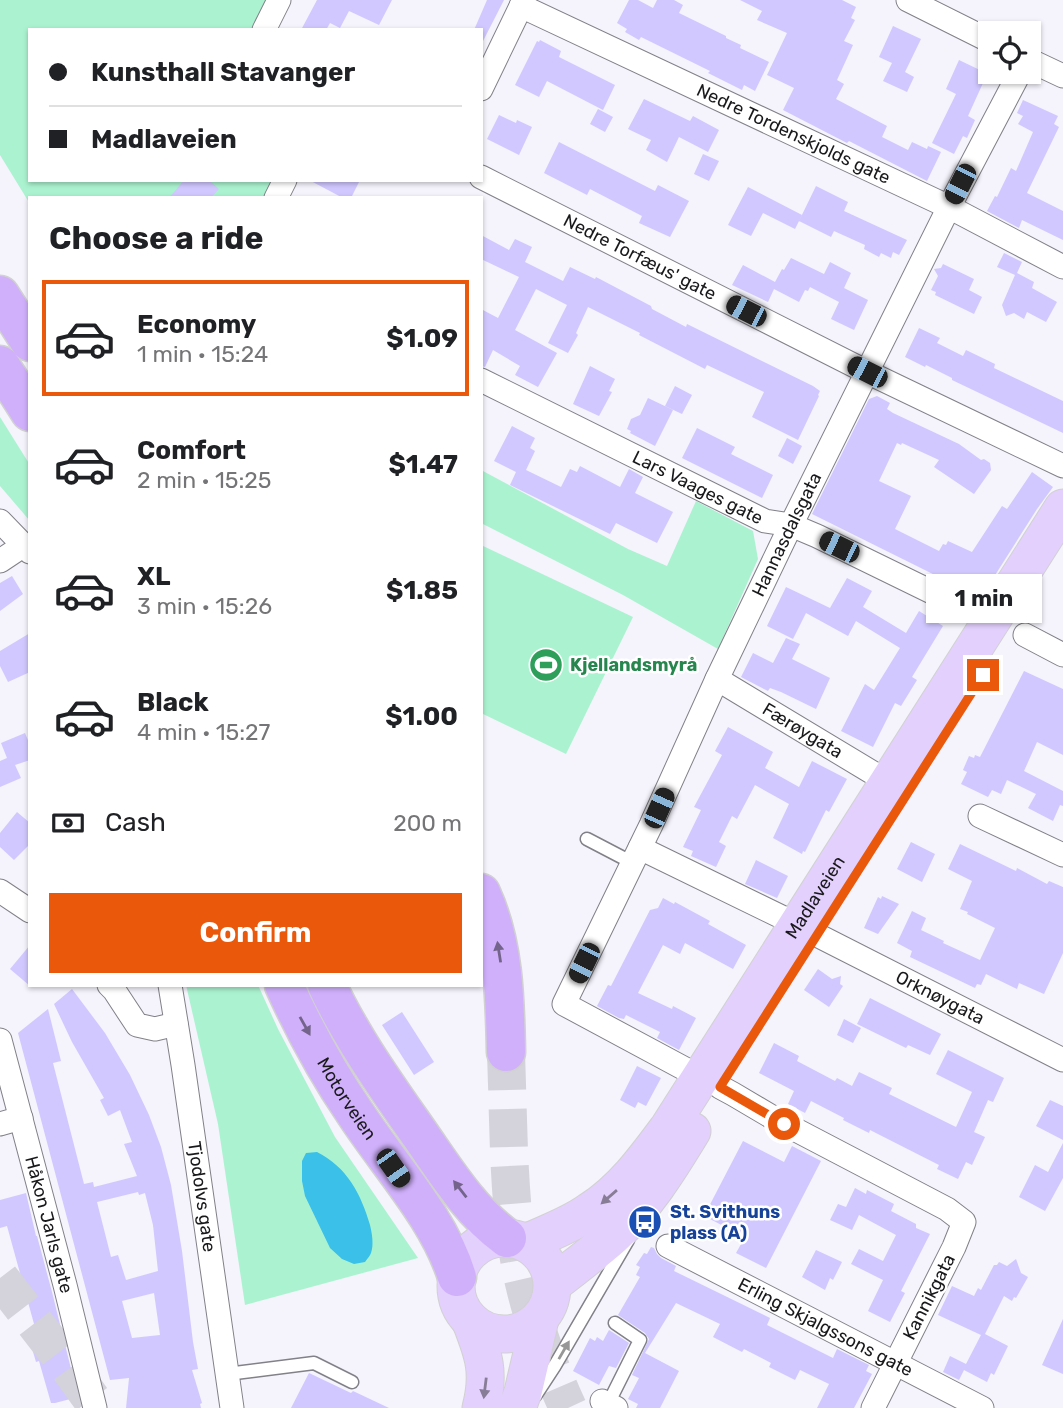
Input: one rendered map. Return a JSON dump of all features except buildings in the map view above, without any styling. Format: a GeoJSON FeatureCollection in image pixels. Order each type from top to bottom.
{"type":"FeatureCollection","features":[{"type":"Feature","properties":{"kind":"highway"},"geometry":{"type":"LineString","coordinates":[[0,295],[28,339]]}},
{"type":"Feature","properties":{"kind":"highway"},"geometry":{"type":"LineString","coordinates":[[0,365],[28,409]]}},
{"type":"Feature","properties":{"kind":"highway"},"geometry":{"type":"LineString","coordinates":[[481,987],[496,1052],[505,1013],[500,957],[491,918],[483,898]]}},
{"type":"Feature","properties":{"kind":"highway","name":"Motorveien"},"geometry":{"type":"LineString","coordinates":[[285,987],[354,1111],[444,1244],[457,1277]]}},
{"type":"Feature","properties":{"kind":"highway"},"geometry":{"type":"LineString","coordinates":[[328,987],[367,1058],[439,1162],[484,1219],[517,1240]]}},
{"type":"Feature","properties":{"kind":"main road","name":"Madlaveien"},"geometry":{"type":"LineString","coordinates":[[808,930],[981,617],[1063,508]]}},
{"type":"Feature","properties":{"kind":"main road","name":"Madlaveien"},"geometry":{"type":"LineString","coordinates":[[553,1284],[613,1236],[661,1182],[710,1082],[808,930],[1063,550]]}},
{"type":"Feature","properties":{"kind":"main road","name":"Madlaveien"},"geometry":{"type":"LineString","coordinates":[[517,1240],[569,1223],[607,1200],[710,1082]]}},
{"type":"Feature","properties":{"kind":"main road"},"geometry":{"type":"LineString","coordinates":[[481,1408],[486,1390],[486,1372],[479,1341],[460,1306],[457,1277],[464,1259],[488,1241],[517,1240],[538,1251],[547,1263],[553,1284],[550,1303],[540,1319],[517,1408]]}},
{"type":"Feature","properties":{"kind":"main road"},"geometry":{"type":"LineString","coordinates":[[471,1322],[488,1332],[506,1335],[525,1330],[540,1319]]}},
{"type":"Feature","properties":{"kind":"street"},"geometry":{"type":"LineString","coordinates":[[265,28],[279,0]]}},
{"type":"Feature","properties":{"kind":"street"},"geometry":{"type":"LineString","coordinates":[[908,0],[978,35]]}},
{"type":"Feature","properties":{"kind":"street"},"geometry":{"type":"LineString","coordinates":[[483,86],[528,7]]}},
{"type":"Feature","properties":{"kind":"street","name":"Nedre Tordenskjolds gate"},"geometry":{"type":"LineString","coordinates":[[528,7],[949,207],[1063,267]]}},
{"type":"Feature","properties":{"kind":"street"},"geometry":{"type":"LineString","coordinates":[[1041,66],[1063,76]]}},
{"type":"Feature","properties":{"kind":"street","name":"Hannasdalsgata"},"geometry":{"type":"LineString","coordinates":[[710,1082],[564,1004],[637,855],[791,525],[949,207],[1014,84]]}},
{"type":"Feature","properties":{"kind":"street","name":"Nedre Torfæus' gate"},"geometry":{"type":"LineString","coordinates":[[483,178],[867,372],[1063,466]]}},
{"type":"Feature","properties":{"kind":"street","name":"Lars Vaages gate"},"geometry":{"type":"LineString","coordinates":[[483,381],[765,521],[791,525],[981,617]]}},
{"type":"Feature","properties":{"kind":"street"},"geometry":{"type":"LineString","coordinates":[[0,521],[27,548],[0,561]]}},
{"type":"Feature","properties":{"kind":"street"},"geometry":{"type":"LineString","coordinates":[[1025,635],[1063,655]]}},
{"type":"Feature","properties":{"kind":"street","name":"Færøygata"},"geometry":{"type":"LineString","coordinates":[[717,679],[888,782]]}},
{"type":"Feature","properties":{"kind":"street"},"geometry":{"type":"LineString","coordinates":[[980,816],[1063,855]]}},
{"type":"Feature","properties":{"kind":"street","name":"Orknøygata"},"geometry":{"type":"LineString","coordinates":[[637,855],[808,930],[1063,1060]]}},
{"type":"Feature","properties":{"kind":"street"},"geometry":{"type":"LineString","coordinates":[[0,891],[28,910]]}},
{"type":"Feature","properties":{"kind":"street"},"geometry":{"type":"LineString","coordinates":[[111,987],[137,1025],[155,1029],[176,1024]]}},
{"type":"Feature","properties":{"kind":"street","name":"Tjodolvs gate"},"geometry":{"type":"LineString","coordinates":[[170,987],[232,1408]]}},
{"type":"Feature","properties":{"kind":"street","name":"Håkon Jarls gate"},"geometry":{"type":"LineString","coordinates":[[0,1040],[11,1121],[68,1297],[95,1408]]}},
{"type":"Feature","properties":{"kind":"street","name":"Kannikgata"},"geometry":{"type":"LineString","coordinates":[[710,1082],[776,1120],[947,1209],[964,1222],[873,1408]]}},
{"type":"Feature","properties":{"kind":"street","name":"Erling Skjalgssons gate"},"geometry":{"type":"LineString","coordinates":[[668,1246],[982,1408]]}},
{"type":"Feature","properties":{"kind":"lane"},"geometry":{"type":"LineString","coordinates":[[587,839],[637,855]]}},
{"type":"Feature","properties":{"kind":"lane"},"geometry":{"type":"LineString","coordinates":[[527,1408],[554,1367],[661,1182]]}},
{"type":"Feature","properties":{"kind":"lane"},"geometry":{"type":"LineString","coordinates":[[608,1404],[640,1340],[615,1324]]}},
{"type":"Feature","properties":{"kind":"lane"},"geometry":{"type":"LineString","coordinates":[[227,1374],[314,1363],[352,1382]]}},
{"type":"Feature","properties":{"kind":"green space"},"geometry":{"type":"Polygon","coordinates":[[[0,0],[281,0],[267,28],[28,28],[28,182],[295,182],[290,196],[28,196],[28,201],[0,155],[0,0]]]}},
{"type":"Feature","properties":{"kind":"green space"},"geometry":{"type":"Polygon","coordinates":[[[0,417],[28,462],[28,519],[0,486],[0,417]]]}},
{"type":"Feature","properties":{"kind":"green space"},"geometry":{"type":"Polygon","coordinates":[[[483,471],[628,549],[667,566],[696,501],[753,531],[758,559],[718,649],[623,595],[483,524],[483,471]]]}},
{"type":"Feature","properties":{"kind":"green space","name":"Kjellandsmyrå"},"geometry":{"type":"Polygon","coordinates":[[[483,546],[633,617],[566,754],[483,714],[483,546]]]}},
{"type":"Feature","properties":{"kind":"green space"},"geometry":{"type":"Polygon","coordinates":[[[186,987],[259,987],[335,1137],[418,1258],[245,1305],[218,1124],[186,987]]]}},
{"type":"Feature","properties":{"kind":"water"},"geometry":{"type":"Polygon","coordinates":[[[317,1152],[337,1165],[345,1174],[362,1203],[372,1239],[371,1253],[365,1262],[354,1264],[342,1259],[330,1248],[305,1196],[302,1161],[306,1153],[317,1152]]]}},
{"type":"Feature","properties":{"kind":"tunnel"},"geometry":{"type":"LineString","coordinates":[[506,1052],[511,1193],[520,1263],[532,1313],[568,1408]]}},
{"type":"Feature","properties":{"kind":"tunnel"},"geometry":{"type":"LineString","coordinates":[[0,1278],[98,1408]]}},
{"type":"Feature","properties":{"kind":"place","name":"Kjellandsmyrå"},"geometry":{"type":"Point","coordinates":[546,665]}},
{"type":"Feature","properties":{"kind":"place","name":"St. Svithuns plass (A)"},"geometry":{"type":"Point","coordinates":[645,1222]}},
{"type":"Feature","properties":{"kind":"route"},"geometry":{"type":"LineString","coordinates":[[784,1124],[720,1087],[983,675]]}}]}
